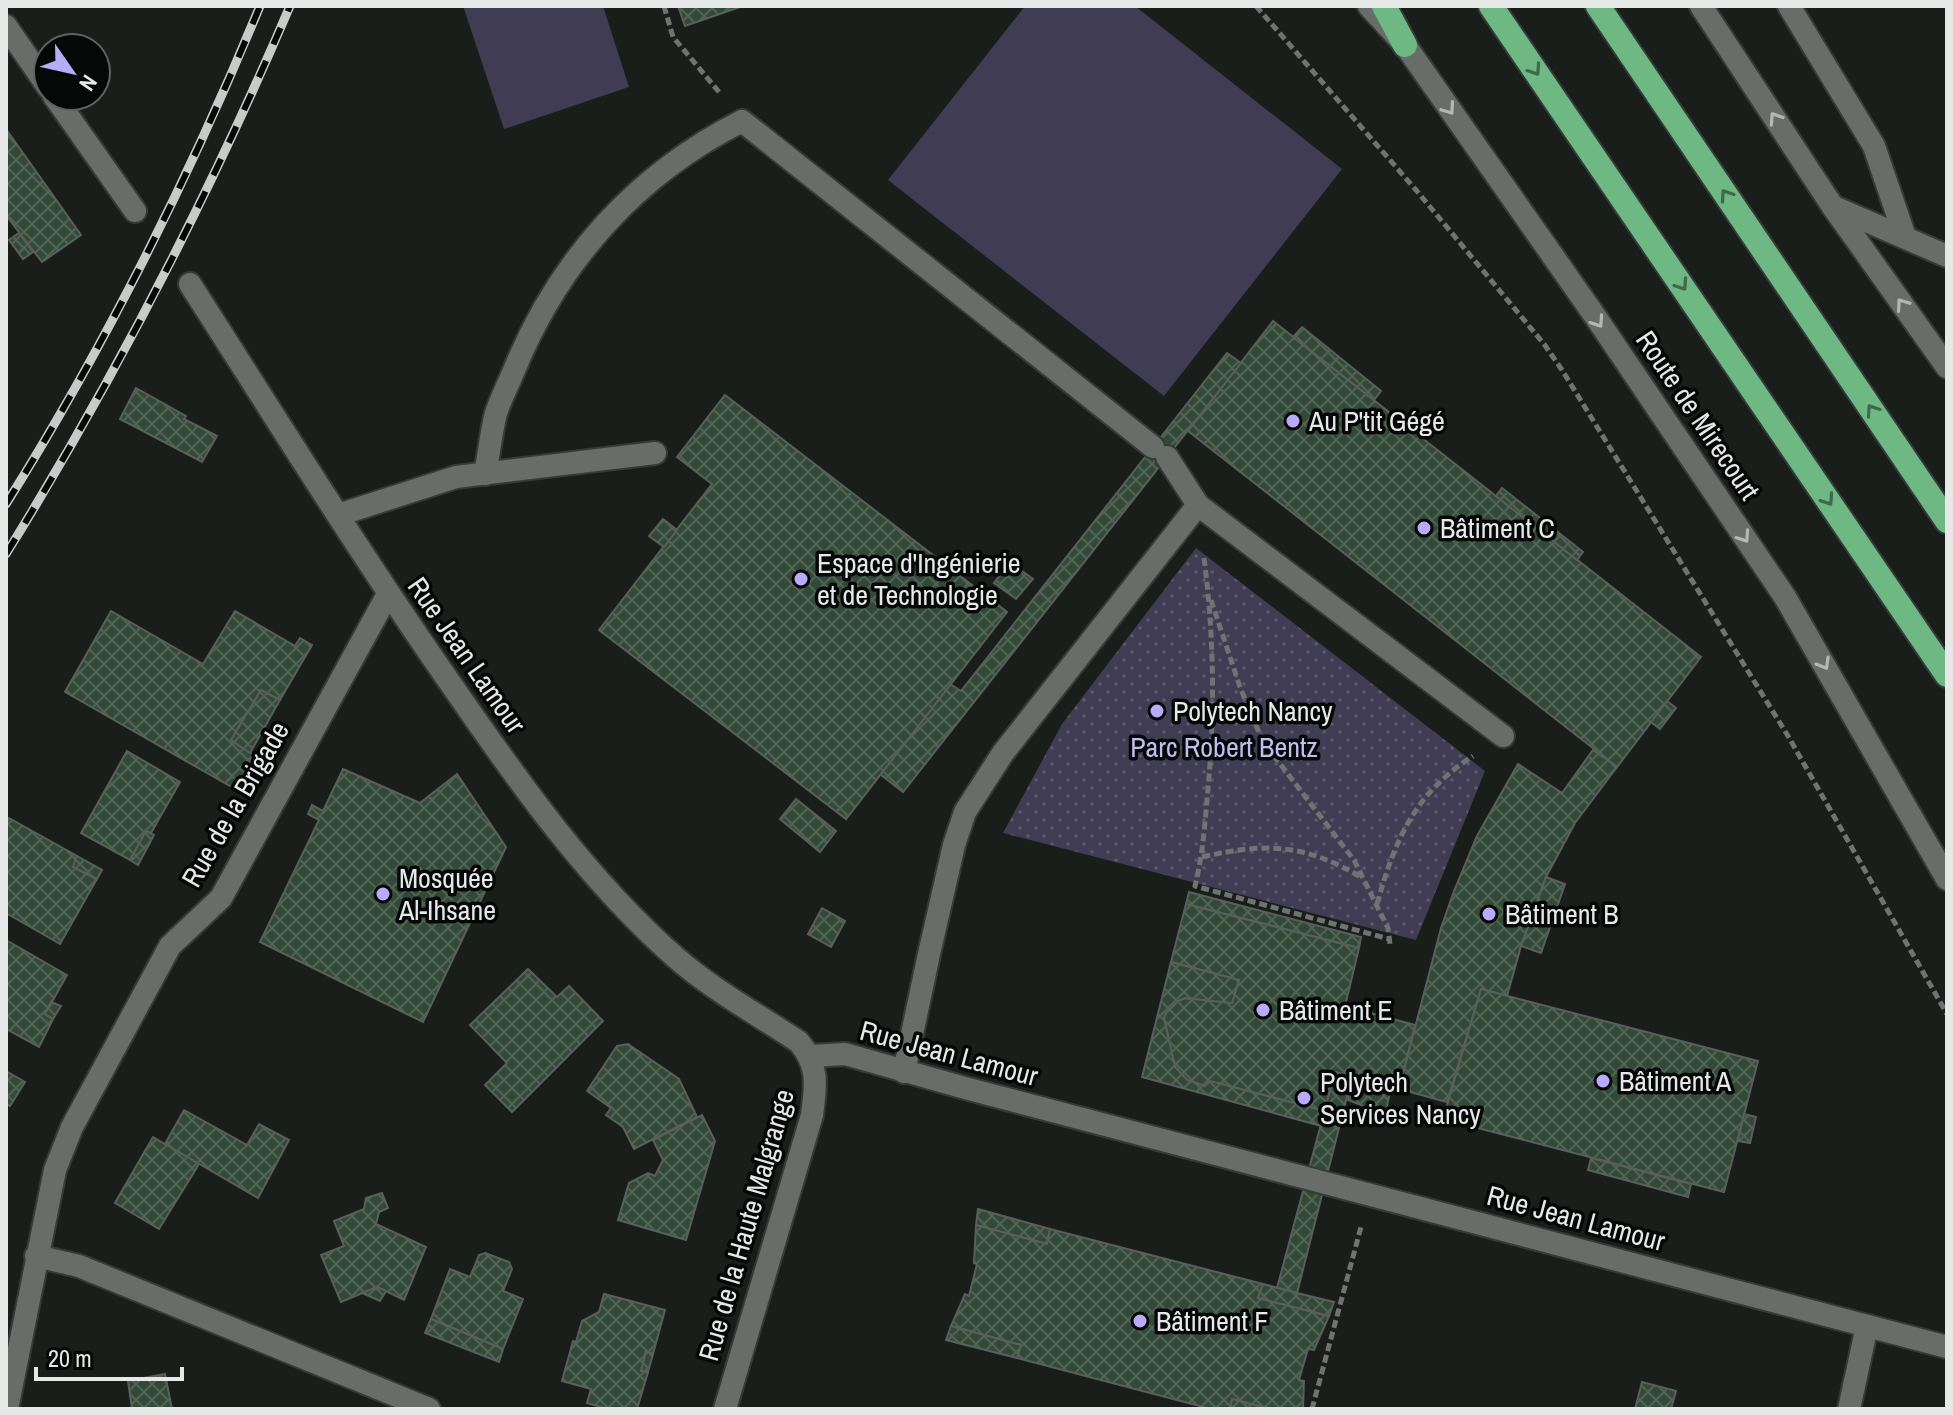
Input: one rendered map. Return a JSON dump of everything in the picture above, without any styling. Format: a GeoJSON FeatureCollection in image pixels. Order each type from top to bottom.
{"type":"FeatureCollection","features":[{"type":"Feature","properties":{"kind":"highway"},"geometry":{"type":"LineString","coordinates":[[1384,6],[1405,45]]}},
{"type":"Feature","properties":{"kind":"highway"},"geometry":{"type":"LineString","coordinates":[[1491,6],[1947,675]]}},
{"type":"Feature","properties":{"kind":"highway"},"geometry":{"type":"LineString","coordinates":[[1598,6],[1947,521]]}},
{"type":"Feature","properties":{"kind":"street","name":"Route de Mirecourt"},"geometry":{"type":"LineString","coordinates":[[1369,6],[1405,45],[1597,319],[1785,597],[1947,879]]}},
{"type":"Feature","properties":{"kind":"street"},"geometry":{"type":"LineString","coordinates":[[1701,6],[1833,207],[1947,367]]}},
{"type":"Feature","properties":{"kind":"street"},"geometry":{"type":"LineString","coordinates":[[1789,6],[1874,146],[1905,237]]}},
{"type":"Feature","properties":{"kind":"street"},"geometry":{"type":"LineString","coordinates":[[6,26],[32,64]]}},
{"type":"Feature","properties":{"kind":"street"},"geometry":{"type":"LineString","coordinates":[[65,112],[135,211]]}},
{"type":"Feature","properties":{"kind":"street"},"geometry":{"type":"LineString","coordinates":[[485,474],[496,413],[530,331],[568,268],[608,219],[657,177],[708,138],[742,121],[1160,452],[1198,505],[1503,736]]}},
{"type":"Feature","properties":{"kind":"street"},"geometry":{"type":"LineString","coordinates":[[1833,207],[1947,256]]}},
{"type":"Feature","properties":{"kind":"street","name":"Rue Jean Lamour"},"geometry":{"type":"LineString","coordinates":[[190,284],[388,594],[521,785],[633,917],[695,974],[799,1042],[811,1056],[845,1054],[1947,1347]]}},
{"type":"Feature","properties":{"kind":"street"},"geometry":{"type":"LineString","coordinates":[[338,515],[456,477],[655,453]]}},
{"type":"Feature","properties":{"kind":"street"},"geometry":{"type":"LineString","coordinates":[[904,1072],[954,845],[965,812],[1003,753],[1198,505]]}},
{"type":"Feature","properties":{"kind":"street","name":"Rue de la Brigade"},"geometry":{"type":"LineString","coordinates":[[7,1409],[55,1170],[72,1127],[170,946],[221,898],[388,594]]}},
{"type":"Feature","properties":{"kind":"street","name":"Rue de la Haute Malgrange"},"geometry":{"type":"LineString","coordinates":[[725,1409],[812,1115],[816,1085],[811,1056]]}},
{"type":"Feature","properties":{"kind":"street"},"geometry":{"type":"LineString","coordinates":[[36,1256],[79,1266],[429,1409]]}},
{"type":"Feature","properties":{"kind":"street"},"geometry":{"type":"LineString","coordinates":[[1849,1409],[1867,1326]]}},
{"type":"Feature","properties":{"kind":"path"},"geometry":{"type":"LineString","coordinates":[[664,6],[673,37],[742,121]]}},
{"type":"Feature","properties":{"kind":"path"},"geometry":{"type":"LineString","coordinates":[[1256,6],[1416,190],[1562,370],[1788,736],[1947,1014]]}},
{"type":"Feature","properties":{"kind":"path"},"geometry":{"type":"LineString","coordinates":[[1198,505],[1208,592],[1214,714],[1202,857],[1195,886],[1390,942],[1388,928],[1354,860],[1271,752],[1258,730],[1208,592]]}},
{"type":"Feature","properties":{"kind":"path"},"geometry":{"type":"LineString","coordinates":[[1377,905],[1391,853],[1421,803],[1465,761],[1503,736]]}},
{"type":"Feature","properties":{"kind":"path"},"geometry":{"type":"LineString","coordinates":[[1202,857],[1250,848],[1296,849],[1332,861],[1364,878]]}},
{"type":"Feature","properties":{"kind":"path"},"geometry":{"type":"LineString","coordinates":[[1312,1409],[1369,1195]]}},
{"type":"Feature","properties":{"kind":"green space"},"geometry":{"type":"Polygon","coordinates":[[[463,6],[603,6],[629,87],[504,129],[463,6]]]}},
{"type":"Feature","properties":{"kind":"green space"},"geometry":{"type":"Polygon","coordinates":[[[1025,6],[1135,6],[1342,169],[1164,396],[888,180],[1025,6]]]}},
{"type":"Feature","properties":{"kind":"green space","name":"Parc Robert Bentz"},"geometry":{"type":"Polygon","coordinates":[[[1196,548],[1485,771],[1416,940],[1003,833],[1062,724],[1196,548]]]}},
{"type":"Feature","properties":{"kind":"building"},"geometry":{"type":"Polygon","coordinates":[[[678,6],[743,6],[685,26],[678,6]]]}},
{"type":"Feature","properties":{"kind":"building"},"geometry":{"type":"Polygon","coordinates":[[[6,129],[81,235],[42,262],[6,219],[6,129]]]}},
{"type":"Feature","properties":{"kind":"building"},"geometry":{"type":"Polygon","coordinates":[[[19,233],[33,252],[23,259],[9,240],[19,233]]]}},
{"type":"Feature","properties":{"kind":"building","name":"Bâtiment C"},"geometry":{"type":"Polygon","coordinates":[[[1273,321],[1701,657],[1617,767],[1188,431],[1273,321]]]}},
{"type":"Feature","properties":{"kind":"building"},"geometry":{"type":"Polygon","coordinates":[[[1302,327],[1381,391],[1374,400],[1293,337],[1302,327]]]}},
{"type":"Feature","properties":{"kind":"building"},"geometry":{"type":"Polygon","coordinates":[[[1227,353],[1241,363],[903,792],[880,774],[950,684],[961,691],[1227,353]]]}},
{"type":"Feature","properties":{"kind":"building"},"geometry":{"type":"Polygon","coordinates":[[[136,388],[217,436],[202,462],[120,419],[136,388]]]}},
{"type":"Feature","properties":{"kind":"building","name":"Espace d'Ingénierie et de Technologie"},"geometry":{"type":"Polygon","coordinates":[[[725,395],[1007,612],[846,819],[599,630],[712,484],[677,457],[725,395]]]}},
{"type":"Feature","properties":{"kind":"building"},"geometry":{"type":"Polygon","coordinates":[[[1502,488],[1583,552],[1577,560],[1496,496],[1502,488]]]}},
{"type":"Feature","properties":{"kind":"building"},"geometry":{"type":"Polygon","coordinates":[[[663,519],[677,530],[664,547],[649,536],[663,519]]]}},
{"type":"Feature","properties":{"kind":"building"},"geometry":{"type":"Polygon","coordinates":[[[1010,562],[1033,579],[1016,599],[994,583],[1010,562]]]}},
{"type":"Feature","properties":{"kind":"building"},"geometry":{"type":"Polygon","coordinates":[[[111,611],[203,664],[235,611],[295,646],[300,638],[312,645],[280,700],[261,690],[231,740],[254,755],[235,789],[65,692],[111,611]]]}},
{"type":"Feature","properties":{"kind":"building"},"geometry":{"type":"Polygon","coordinates":[[[261,690],[280,700],[250,753],[231,740],[261,690]]]}},
{"type":"Feature","properties":{"kind":"building"},"geometry":{"type":"Polygon","coordinates":[[[1667,701],[1676,708],[1660,729],[1651,722],[1667,701]]]}},
{"type":"Feature","properties":{"kind":"building","name":"Bâtiment B"},"geometry":{"type":"Polygon","coordinates":[[[1593,750],[1617,767],[1575,823],[1546,877],[1507,996],[1481,989],[1447,1102],[1399,1089],[1441,928],[1454,891],[1477,836],[1518,764],[1562,793],[1593,750]]]}},
{"type":"Feature","properties":{"kind":"building"},"geometry":{"type":"Polygon","coordinates":[[[127,751],[180,782],[151,833],[146,831],[130,860],[81,833],[127,751]]]}},
{"type":"Feature","properties":{"kind":"building","name":"Mosquée Al-Ihsane"},"geometry":{"type":"Polygon","coordinates":[[[343,769],[420,803],[457,774],[506,847],[423,1022],[260,942],[319,820],[308,814],[312,805],[323,811],[343,769]]]}},
{"type":"Feature","properties":{"kind":"building"},"geometry":{"type":"Polygon","coordinates":[[[796,799],[836,831],[820,852],[780,819],[796,799]]]}},
{"type":"Feature","properties":{"kind":"building"},"geometry":{"type":"Polygon","coordinates":[[[9,818],[77,856],[73,867],[97,879],[60,944],[6,913],[6,823],[9,818]]]}},
{"type":"Feature","properties":{"kind":"building"},"geometry":{"type":"Polygon","coordinates":[[[146,831],[154,835],[138,865],[130,860],[146,831]]]}},
{"type":"Feature","properties":{"kind":"building"},"geometry":{"type":"Polygon","coordinates":[[[77,856],[102,870],[97,879],[73,867],[77,856]]]}},
{"type":"Feature","properties":{"kind":"building"},"geometry":{"type":"Polygon","coordinates":[[[1546,877],[1565,884],[1541,953],[1521,946],[1546,877]]]}},
{"type":"Feature","properties":{"kind":"building"},"geometry":{"type":"Polygon","coordinates":[[[1189,892],[1361,937],[1359,948],[1186,904],[1189,892]]]}},
{"type":"Feature","properties":{"kind":"building","name":"Bâtiment E"},"geometry":{"type":"Polygon","coordinates":[[[1186,904],[1359,948],[1345,1006],[1415,1025],[1399,1089],[1391,1087],[1385,1115],[1348,1100],[1352,1077],[1335,1072],[1325,1111],[1210,1081],[1205,1086],[1187,1080],[1175,1067],[1164,1018],[1166,1013],[1185,998],[1232,1003],[1239,980],[1171,962],[1186,904]]]}},
{"type":"Feature","properties":{"kind":"building"},"geometry":{"type":"Polygon","coordinates":[[[822,908],[845,921],[831,947],[808,934],[822,908]]]}},
{"type":"Feature","properties":{"kind":"building"},"geometry":{"type":"Polygon","coordinates":[[[6,940],[67,975],[45,1014],[53,1019],[39,1047],[6,1029],[6,940]]]}},
{"type":"Feature","properties":{"kind":"building"},"geometry":{"type":"Polygon","coordinates":[[[1171,962],[1239,980],[1232,1003],[1185,998],[1166,1013],[1164,1018],[1175,1067],[1187,1080],[1205,1086],[1210,1081],[1325,1111],[1321,1126],[1142,1077],[1171,962]]]}},
{"type":"Feature","properties":{"kind":"building"},"geometry":{"type":"Polygon","coordinates":[[[528,969],[557,997],[569,986],[603,1021],[512,1112],[485,1085],[507,1063],[470,1025],[528,969]]]}},
{"type":"Feature","properties":{"kind":"building","name":"Bâtiment A"},"geometry":{"type":"Polygon","coordinates":[[[1481,989],[1758,1061],[1724,1192],[1443,1119],[1481,989]]]}},
{"type":"Feature","properties":{"kind":"building"},"geometry":{"type":"Polygon","coordinates":[[[51,1002],[61,1006],[53,1019],[45,1014],[51,1002]]]}},
{"type":"Feature","properties":{"kind":"building"},"geometry":{"type":"Polygon","coordinates":[[[628,1044],[679,1079],[697,1117],[634,1149],[623,1127],[606,1115],[611,1108],[587,1091],[617,1046],[628,1044]]]}},
{"type":"Feature","properties":{"kind":"building"},"geometry":{"type":"Polygon","coordinates":[[[6,1071],[25,1082],[10,1106],[6,1103],[6,1071]]]}},
{"type":"Feature","properties":{"kind":"building"},"geometry":{"type":"Polygon","coordinates":[[[1335,1072],[1352,1077],[1297,1293],[1277,1288],[1335,1072]]]}},
{"type":"Feature","properties":{"kind":"building"},"geometry":{"type":"Polygon","coordinates":[[[184,1110],[247,1145],[259,1124],[289,1140],[258,1198],[165,1144],[184,1110]]]}},
{"type":"Feature","properties":{"kind":"building"},"geometry":{"type":"Polygon","coordinates":[[[1744,1114],[1756,1117],[1750,1143],[1738,1141],[1744,1114]]]}},
{"type":"Feature","properties":{"kind":"building"},"geometry":{"type":"Polygon","coordinates":[[[702,1115],[715,1141],[686,1240],[618,1220],[629,1183],[648,1173],[655,1176],[663,1160],[653,1140],[702,1115]]]}},
{"type":"Feature","properties":{"kind":"building"},"geometry":{"type":"Polygon","coordinates":[[[153,1137],[199,1164],[159,1229],[115,1203],[153,1137]]]}},
{"type":"Feature","properties":{"kind":"building"},"geometry":{"type":"Polygon","coordinates":[[[1591,1158],[1691,1184],[1688,1197],[1588,1170],[1591,1158]]]}},
{"type":"Feature","properties":{"kind":"building"},"geometry":{"type":"Polygon","coordinates":[[[382,1193],[388,1208],[379,1212],[376,1224],[426,1247],[404,1300],[377,1287],[341,1302],[321,1255],[344,1246],[334,1221],[364,1209],[366,1198],[382,1193]]]}},
{"type":"Feature","properties":{"kind":"building"},"geometry":{"type":"Polygon","coordinates":[[[978,1209],[1050,1229],[1047,1244],[976,1225],[978,1209]]]}},
{"type":"Feature","properties":{"kind":"building","name":"Bâtiment F"},"geometry":{"type":"Polygon","coordinates":[[[976,1225],[1047,1244],[1050,1229],[1263,1284],[1258,1298],[1329,1316],[1314,1350],[1308,1349],[1299,1380],[1304,1381],[1303,1409],[1270,1409],[1232,1399],[1230,1409],[1211,1409],[1017,1358],[1021,1345],[951,1326],[965,1294],[969,1296],[977,1264],[974,1263],[976,1225]]]}},
{"type":"Feature","properties":{"kind":"building"},"geometry":{"type":"Polygon","coordinates":[[[485,1253],[509,1262],[512,1269],[503,1291],[523,1299],[503,1349],[431,1319],[450,1269],[470,1277],[479,1255],[485,1253]]]}},
{"type":"Feature","properties":{"kind":"building"},"geometry":{"type":"Polygon","coordinates":[[[1263,1284],[1334,1302],[1329,1316],[1258,1298],[1263,1284]]]}},
{"type":"Feature","properties":{"kind":"building"},"geometry":{"type":"Polygon","coordinates":[[[377,1287],[386,1291],[380,1301],[362,1293],[377,1287]]]}},
{"type":"Feature","properties":{"kind":"building"},"geometry":{"type":"Polygon","coordinates":[[[604,1294],[665,1310],[653,1354],[646,1351],[641,1371],[648,1372],[637,1409],[608,1409],[587,1403],[591,1389],[562,1381],[582,1321],[599,1312],[604,1294]]]}},
{"type":"Feature","properties":{"kind":"building"},"geometry":{"type":"Polygon","coordinates":[[[431,1319],[503,1349],[499,1362],[425,1333],[431,1319]]]}},
{"type":"Feature","properties":{"kind":"building"},"geometry":{"type":"Polygon","coordinates":[[[951,1326],[1021,1345],[1017,1358],[946,1340],[951,1326]]]}},
{"type":"Feature","properties":{"kind":"building"},"geometry":{"type":"Polygon","coordinates":[[[646,1351],[653,1354],[648,1372],[641,1371],[646,1351]]]}},
{"type":"Feature","properties":{"kind":"building"},"geometry":{"type":"Polygon","coordinates":[[[165,1374],[172,1409],[132,1409],[128,1381],[165,1374]]]}},
{"type":"Feature","properties":{"kind":"building"},"geometry":{"type":"Polygon","coordinates":[[[1642,1382],[1676,1391],[1671,1409],[1635,1409],[1642,1382]]]}},
{"type":"Feature","properties":{"kind":"building"},"geometry":{"type":"Polygon","coordinates":[[[1232,1399],[1270,1409],[1230,1409],[1232,1399]]]}},
{"type":"Feature","properties":{"kind":"railway"},"geometry":{"type":"LineString","coordinates":[[6,504],[77,384],[144,260],[260,6]]}},
{"type":"Feature","properties":{"kind":"railway"},"geometry":{"type":"LineString","coordinates":[[6,554],[85,421],[158,285],[227,147],[290,6]]}},
{"type":"Feature","properties":{"kind":"place","name":"Au P'tit Gégé"},"geometry":{"type":"Point","coordinates":[1293,421]}},
{"type":"Feature","properties":{"kind":"place","name":"Bâtiment C"},"geometry":{"type":"Point","coordinates":[1424,528]}},
{"type":"Feature","properties":{"kind":"place","name":"Espace d'Ingénierie et de Technologie"},"geometry":{"type":"Point","coordinates":[801,579]}},
{"type":"Feature","properties":{"kind":"place","name":"Polytech Nancy"},"geometry":{"type":"Point","coordinates":[1157,711]}},
{"type":"Feature","properties":{"kind":"place","name":"Mosquée Al-Ihsane"},"geometry":{"type":"Point","coordinates":[383,894]}},
{"type":"Feature","properties":{"kind":"place","name":"Bâtiment B"},"geometry":{"type":"Point","coordinates":[1489,914]}},
{"type":"Feature","properties":{"kind":"place","name":"Bâtiment E"},"geometry":{"type":"Point","coordinates":[1263,1010]}},
{"type":"Feature","properties":{"kind":"place","name":"Bâtiment A"},"geometry":{"type":"Point","coordinates":[1603,1081]}},
{"type":"Feature","properties":{"kind":"place","name":"Polytech Services Nancy"},"geometry":{"type":"Point","coordinates":[1304,1098]}},
{"type":"Feature","properties":{"kind":"place","name":"Bâtiment F"},"geometry":{"type":"Point","coordinates":[1140,1321]}}]}
